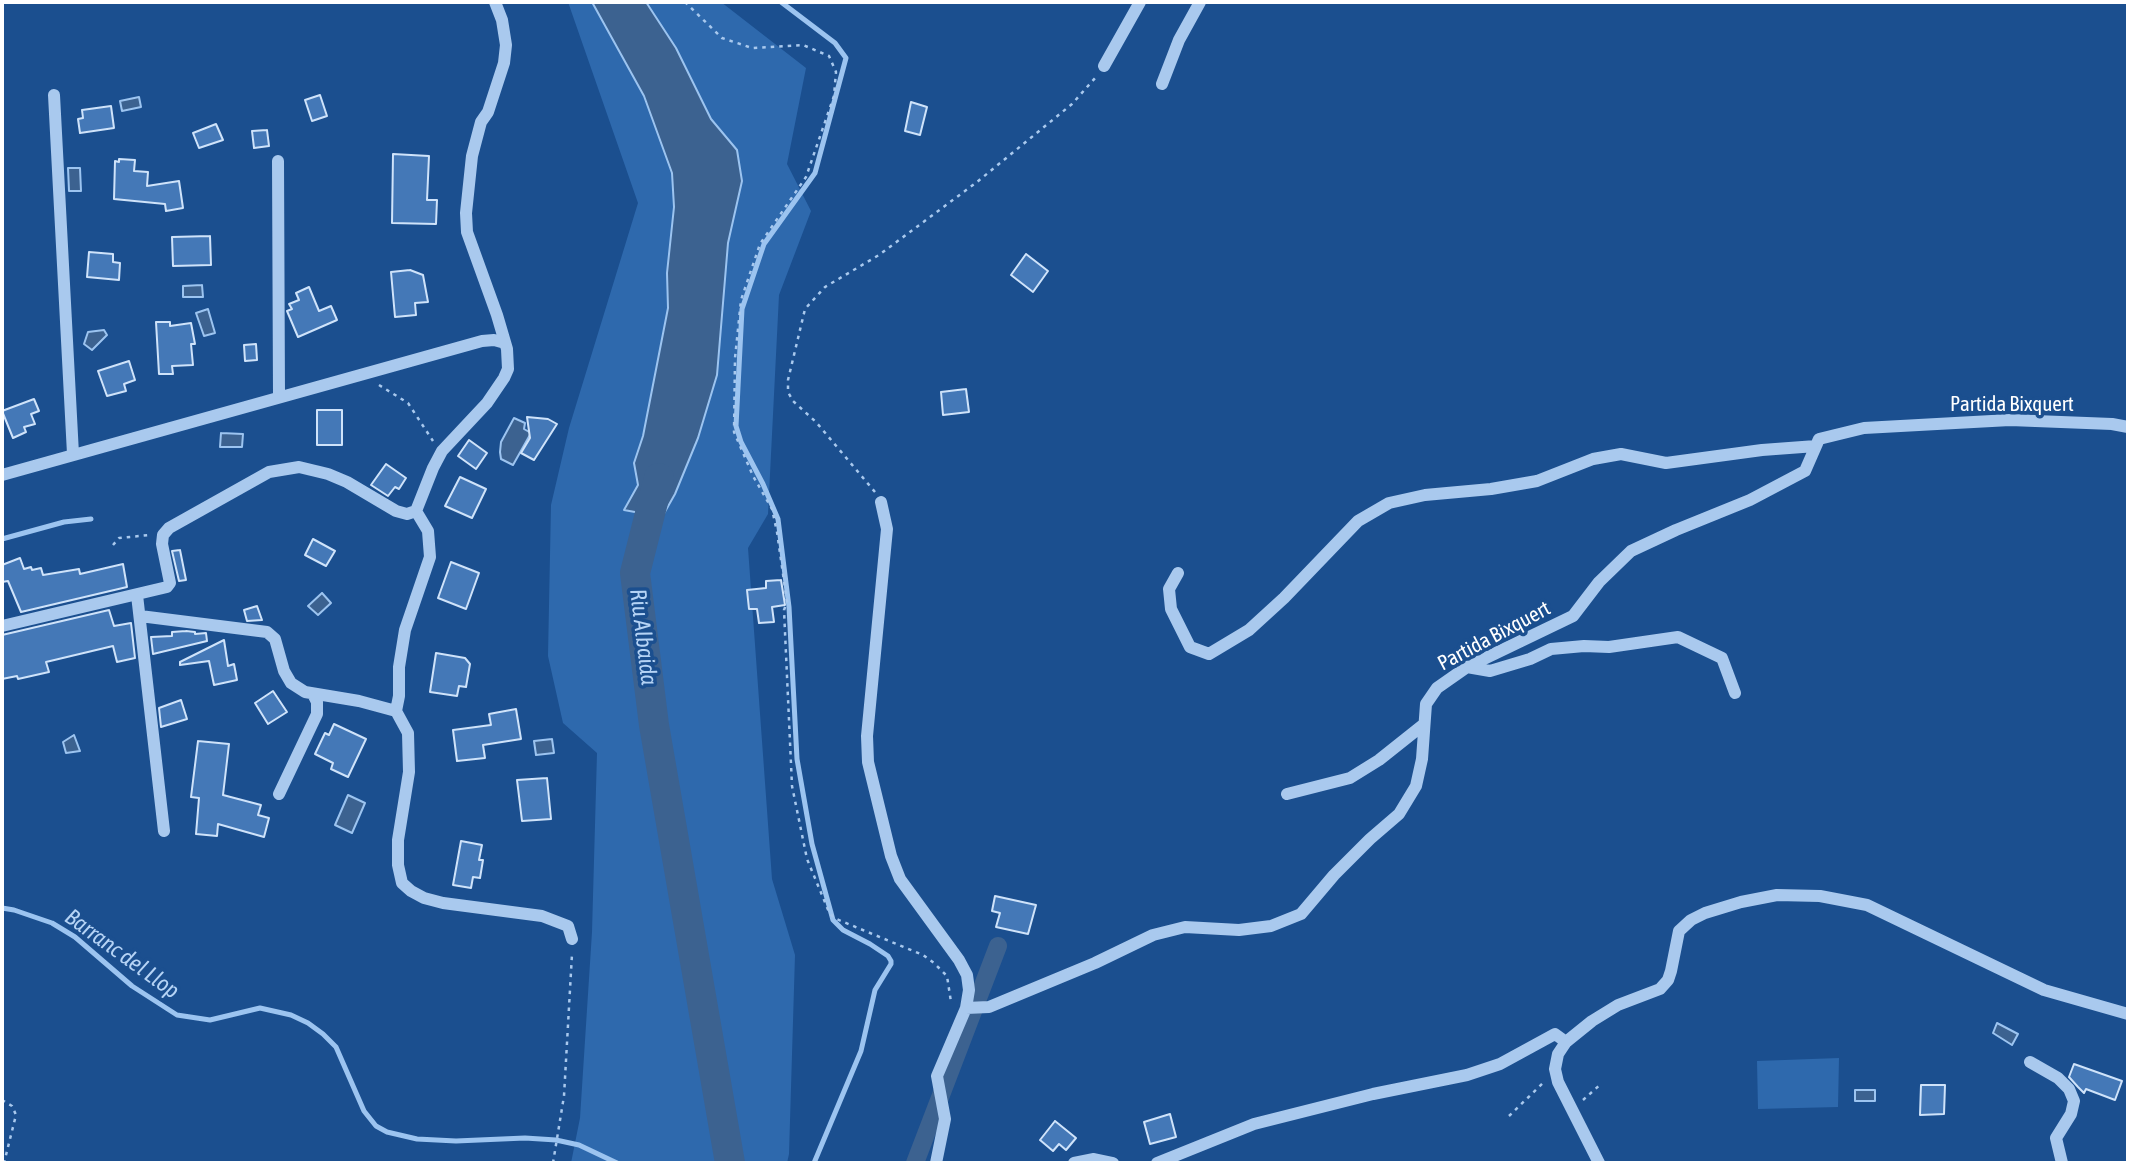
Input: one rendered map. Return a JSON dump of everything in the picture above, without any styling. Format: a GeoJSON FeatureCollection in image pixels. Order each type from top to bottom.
{"type":"FeatureCollection","features":[{"type":"Feature","properties":{"kind":"street"},"geometry":{"type":"LineString","coordinates":[[2,626],[167,587],[170,583],[162,544],[163,535],[169,528],[269,472],[299,467],[328,474],[396,511],[407,514],[416,511],[433,468],[444,449],[487,402],[504,378],[509,361],[467,232],[468,189],[474,145],[504,63],[506,45],[502,20],[495,2]]}},
{"type":"Feature","properties":{"kind":"street"},"geometry":{"type":"LineString","coordinates":[[1104,66],[1140,2]]}},
{"type":"Feature","properties":{"kind":"street"},"geometry":{"type":"LineString","coordinates":[[1162,83],[1200,2]]}},
{"type":"Feature","properties":{"kind":"street"},"geometry":{"type":"LineString","coordinates":[[54,95],[73,454]]}},
{"type":"Feature","properties":{"kind":"street"},"geometry":{"type":"LineString","coordinates":[[278,161],[279,396]]}},
{"type":"Feature","properties":{"kind":"street"},"geometry":{"type":"LineString","coordinates":[[2,475],[482,341],[505,343]]}},
{"type":"Feature","properties":{"kind":"street","name":"Partida Bixquert"},"geometry":{"type":"LineString","coordinates":[[966,1008],[989,1007],[1095,963],[1153,934],[1185,927],[1239,930],[1271,926],[1301,914],[1361,848],[1399,814],[1416,786],[1422,759],[1426,704],[1437,688],[1466,667],[1573,616],[1599,582],[1631,551],[1750,500],[1805,471],[1819,439],[1864,428],[2010,420],[2128,427]]}},
{"type":"Feature","properties":{"kind":"street"},"geometry":{"type":"LineString","coordinates":[[1178,573],[1169,589],[1171,609],[1190,647],[1209,654],[1249,630],[1284,598],[1358,521],[1389,503],[1425,495],[1491,489],[1537,481],[1593,459],[1621,454],[1666,463],[1762,450],[1816,446]]}},
{"type":"Feature","properties":{"kind":"street"},"geometry":{"type":"LineString","coordinates":[[881,502],[887,529],[867,736],[868,762],[891,856],[900,879],[959,960],[967,975],[969,990],[966,1008],[937,1076],[945,1119],[936,1163]]}},
{"type":"Feature","properties":{"kind":"street"},"geometry":{"type":"LineString","coordinates":[[416,511],[428,531],[431,548],[405,630],[399,667],[396,711],[408,733],[409,772],[398,840],[398,865],[402,883],[424,898],[443,903],[542,916],[568,926],[572,939]]}},
{"type":"Feature","properties":{"kind":"street"},"geometry":{"type":"LineString","coordinates":[[137,595],[164,831]]}},
{"type":"Feature","properties":{"kind":"street"},"geometry":{"type":"LineString","coordinates":[[140,617],[267,632],[275,639],[279,657],[291,683],[313,694],[359,701],[396,711]]}},
{"type":"Feature","properties":{"kind":"street"},"geometry":{"type":"LineString","coordinates":[[1466,667],[1490,671],[1530,659],[1551,649],[1609,647],[1678,637],[1723,658],[1735,693]]}},
{"type":"Feature","properties":{"kind":"street"},"geometry":{"type":"LineString","coordinates":[[279,794],[317,714],[317,702],[313,694]]}},
{"type":"Feature","properties":{"kind":"street"},"geometry":{"type":"LineString","coordinates":[[1287,794],[1350,778],[1379,760],[1423,725]]}},
{"type":"Feature","properties":{"kind":"street"},"geometry":{"type":"LineString","coordinates":[[1600,1163],[1558,1082],[1558,1054],[1566,1042],[1592,1021],[1618,1005],[1660,989],[1668,980],[1671,971],[1679,931],[1690,920],[1741,902],[1777,895],[1820,896],[1867,905],[2044,990],[2128,1013]]}},
{"type":"Feature","properties":{"kind":"street"},"geometry":{"type":"LineString","coordinates":[[1157,1163],[1254,1125],[1373,1094],[1466,1075],[1500,1064],[1555,1034],[1566,1042]]}},
{"type":"Feature","properties":{"kind":"street"},"geometry":{"type":"LineString","coordinates":[[2030,1062],[2058,1078],[2069,1089],[2074,1101],[2071,1114],[2056,1138],[2062,1163]]}},
{"type":"Feature","properties":{"kind":"street"},"geometry":{"type":"LineString","coordinates":[[1074,1163],[1094,1159],[1113,1163]]}},
{"type":"Feature","properties":{"kind":"path"},"geometry":{"type":"LineString","coordinates":[[685,2],[722,37],[752,48],[803,45],[829,56],[836,72],[834,96],[806,177],[760,244],[741,300],[734,432],[753,476],[772,509],[787,602],[784,610],[792,786],[807,859],[834,918],[923,955],[947,976],[951,1003]]}},
{"type":"Feature","properties":{"kind":"path"},"geometry":{"type":"LineString","coordinates":[[881,502],[870,484],[817,422],[793,401],[788,392],[788,380],[805,309],[825,286],[879,255],[977,182],[1072,104],[1104,66]]}},
{"type":"Feature","properties":{"kind":"path"},"geometry":{"type":"LineString","coordinates":[[362,374],[365,379],[408,403],[428,434],[444,449]]}},
{"type":"Feature","properties":{"kind":"path"},"geometry":{"type":"LineString","coordinates":[[113,545],[120,538],[144,534],[163,535]]}},
{"type":"Feature","properties":{"kind":"path"},"geometry":{"type":"LineString","coordinates":[[553,1163],[564,1096],[572,939]]}},
{"type":"Feature","properties":{"kind":"path"},"geometry":{"type":"LineString","coordinates":[[1509,1116],[1545,1081]]}},
{"type":"Feature","properties":{"kind":"path"},"geometry":{"type":"LineString","coordinates":[[1573,1109],[1602,1083]]}},
{"type":"Feature","properties":{"kind":"path"},"geometry":{"type":"LineString","coordinates":[[2,1100],[12,1106],[16,1115],[4,1163]]}},
{"type":"Feature","properties":{"kind":"shaded area"},"geometry":{"type":"Polygon","coordinates":[[[568,2],[721,2],[806,68],[787,164],[811,211],[779,295],[768,514],[748,548],[772,879],[795,955],[787,1163],[571,1163],[580,1118],[592,932],[597,753],[563,723],[548,656],[551,505],[569,428],[638,203],[568,2]]]}},
{"type":"Feature","properties":{"kind":"shaded area"},"geometry":{"type":"Polygon","coordinates":[[[592,2],[646,2],[676,48],[711,119],[737,150],[742,181],[728,243],[717,375],[698,438],[675,494],[662,517],[624,510],[638,485],[634,463],[643,436],[668,308],[667,273],[674,207],[672,173],[644,96],[592,2]]]}},
{"type":"Feature","properties":{"kind":"shaded area"},"geometry":{"type":"Polygon","coordinates":[[[139,97],[141,107],[122,111],[120,101],[139,97]]]}},
{"type":"Feature","properties":{"kind":"shaded area"},"geometry":{"type":"Polygon","coordinates":[[[68,168],[80,168],[81,191],[69,191],[68,168]]]}},
{"type":"Feature","properties":{"kind":"shaded area"},"geometry":{"type":"Polygon","coordinates":[[[202,285],[203,297],[183,297],[183,286],[202,285]]]}},
{"type":"Feature","properties":{"kind":"shaded area"},"geometry":{"type":"Polygon","coordinates":[[[208,309],[215,333],[204,336],[196,313],[208,309]]]}},
{"type":"Feature","properties":{"kind":"shaded area"},"geometry":{"type":"Polygon","coordinates":[[[104,330],[107,335],[92,350],[84,344],[88,332],[104,330]]]}},
{"type":"Feature","properties":{"kind":"shaded area"},"geometry":{"type":"Polygon","coordinates":[[[514,418],[525,423],[524,429],[531,433],[513,465],[501,459],[500,452],[501,442],[514,418]]]}},
{"type":"Feature","properties":{"kind":"shaded area"},"geometry":{"type":"Polygon","coordinates":[[[221,433],[243,434],[242,447],[220,447],[221,433]]]}},
{"type":"Feature","properties":{"kind":"shaded area"},"geometry":{"type":"Polygon","coordinates":[[[322,593],[331,603],[318,615],[308,606],[322,593]]]}},
{"type":"Feature","properties":{"kind":"shaded area"},"geometry":{"type":"Polygon","coordinates":[[[74,735],[80,751],[66,753],[63,742],[74,735]]]}},
{"type":"Feature","properties":{"kind":"shaded area"},"geometry":{"type":"Polygon","coordinates":[[[552,739],[554,753],[536,755],[534,741],[552,739]]]}},
{"type":"Feature","properties":{"kind":"shaded area"},"geometry":{"type":"Polygon","coordinates":[[[348,795],[365,803],[352,833],[335,825],[348,795]]]}},
{"type":"Feature","properties":{"kind":"shaded area"},"geometry":{"type":"Polygon","coordinates":[[[1997,1023],[2018,1034],[2012,1045],[1993,1033],[1997,1023]]]}},
{"type":"Feature","properties":{"kind":"shaded area"},"geometry":{"type":"Polygon","coordinates":[[[1839,1058],[1838,1107],[1758,1109],[1757,1061],[1839,1058]]]}},
{"type":"Feature","properties":{"kind":"shaded area"},"geometry":{"type":"Polygon","coordinates":[[[1855,1090],[1875,1090],[1875,1101],[1855,1101],[1855,1090]]]}},
{"type":"Feature","properties":{"kind":"building"},"geometry":{"type":"Polygon","coordinates":[[[320,95],[327,116],[312,121],[305,100],[320,95]]]}},
{"type":"Feature","properties":{"kind":"building"},"geometry":{"type":"Polygon","coordinates":[[[911,102],[927,107],[920,135],[905,131],[911,102]]]}},
{"type":"Feature","properties":{"kind":"building"},"geometry":{"type":"Polygon","coordinates":[[[111,106],[114,128],[80,133],[78,119],[83,118],[82,110],[111,106]]]}},
{"type":"Feature","properties":{"kind":"building"},"geometry":{"type":"Polygon","coordinates":[[[216,124],[223,140],[199,148],[193,133],[216,124]]]}},
{"type":"Feature","properties":{"kind":"building"},"geometry":{"type":"Polygon","coordinates":[[[267,130],[269,146],[254,148],[252,131],[267,130]]]}},
{"type":"Feature","properties":{"kind":"building"},"geometry":{"type":"Polygon","coordinates":[[[393,154],[429,156],[427,200],[437,200],[436,224],[392,223],[393,154]]]}},
{"type":"Feature","properties":{"kind":"building"},"geometry":{"type":"Polygon","coordinates":[[[119,159],[135,160],[134,171],[148,172],[147,186],[179,181],[183,208],[166,211],[165,204],[114,199],[115,161],[119,162],[119,159]]]}},
{"type":"Feature","properties":{"kind":"building"},"geometry":{"type":"Polygon","coordinates":[[[210,236],[211,265],[173,266],[172,237],[210,236]]]}},
{"type":"Feature","properties":{"kind":"building"},"geometry":{"type":"Polygon","coordinates":[[[89,252],[113,254],[113,262],[120,263],[119,280],[87,277],[89,252]]]}},
{"type":"Feature","properties":{"kind":"building"},"geometry":{"type":"Polygon","coordinates":[[[1026,254],[1048,271],[1033,292],[1011,275],[1026,254]]]}},
{"type":"Feature","properties":{"kind":"building"},"geometry":{"type":"Polygon","coordinates":[[[410,270],[423,275],[428,302],[415,303],[416,315],[395,317],[391,272],[410,270]]]}},
{"type":"Feature","properties":{"kind":"building"},"geometry":{"type":"Polygon","coordinates":[[[309,287],[319,311],[331,306],[337,320],[298,337],[287,311],[292,309],[289,304],[299,300],[296,293],[309,287]]]}},
{"type":"Feature","properties":{"kind":"building"},"geometry":{"type":"Polygon","coordinates":[[[156,322],[170,322],[170,326],[191,323],[195,344],[191,344],[193,365],[172,366],[173,374],[159,374],[156,322]]]}},
{"type":"Feature","properties":{"kind":"building"},"geometry":{"type":"Polygon","coordinates":[[[256,344],[257,360],[245,361],[244,345],[256,344]]]}},
{"type":"Feature","properties":{"kind":"building"},"geometry":{"type":"Polygon","coordinates":[[[129,361],[135,380],[124,384],[126,391],[107,396],[98,371],[129,361]]]}},
{"type":"Feature","properties":{"kind":"building"},"geometry":{"type":"Polygon","coordinates":[[[966,389],[969,412],[943,415],[941,392],[966,389]]]}},
{"type":"Feature","properties":{"kind":"building"},"geometry":{"type":"Polygon","coordinates":[[[34,399],[39,411],[31,414],[35,424],[24,427],[26,432],[13,438],[2,411],[34,399]]]}},
{"type":"Feature","properties":{"kind":"building"},"geometry":{"type":"Polygon","coordinates":[[[317,410],[342,410],[342,445],[317,445],[317,410]]]}},
{"type":"Feature","properties":{"kind":"building"},"geometry":{"type":"Polygon","coordinates":[[[527,417],[548,419],[557,424],[534,460],[521,453],[530,438],[527,417]]]}},
{"type":"Feature","properties":{"kind":"building"},"geometry":{"type":"Polygon","coordinates":[[[469,440],[487,453],[476,469],[458,456],[469,440]]]}},
{"type":"Feature","properties":{"kind":"building"},"geometry":{"type":"Polygon","coordinates":[[[386,464],[406,478],[399,489],[395,487],[388,496],[371,485],[386,464]]]}},
{"type":"Feature","properties":{"kind":"building"},"geometry":{"type":"Polygon","coordinates":[[[460,477],[486,489],[472,518],[445,506],[460,477]]]}},
{"type":"Feature","properties":{"kind":"building"},"geometry":{"type":"Polygon","coordinates":[[[313,539],[335,551],[326,566],[305,555],[313,539]]]}},
{"type":"Feature","properties":{"kind":"building"},"geometry":{"type":"Polygon","coordinates":[[[180,550],[186,580],[179,581],[172,551],[180,550]]]}},
{"type":"Feature","properties":{"kind":"building"},"geometry":{"type":"Polygon","coordinates":[[[20,558],[24,569],[41,568],[43,575],[79,569],[80,574],[123,564],[127,587],[21,612],[8,581],[2,582],[2,565],[20,558]]]}},
{"type":"Feature","properties":{"kind":"building"},"geometry":{"type":"Polygon","coordinates":[[[451,562],[479,573],[466,609],[438,598],[451,562]]]}},
{"type":"Feature","properties":{"kind":"building"},"geometry":{"type":"Polygon","coordinates":[[[781,580],[785,605],[772,607],[774,622],[759,623],[757,609],[749,609],[747,590],[766,588],[766,581],[781,580]]]}},
{"type":"Feature","properties":{"kind":"building"},"geometry":{"type":"Polygon","coordinates":[[[257,606],[262,620],[247,621],[244,610],[257,606]]]}},
{"type":"Feature","properties":{"kind":"building"},"geometry":{"type":"Polygon","coordinates":[[[109,610],[114,626],[131,623],[135,658],[117,662],[113,646],[46,662],[49,672],[18,679],[17,676],[2,679],[2,635],[109,610]]]}},
{"type":"Feature","properties":{"kind":"building"},"geometry":{"type":"Polygon","coordinates":[[[172,632],[206,633],[207,641],[153,654],[151,637],[172,636],[172,632]]]}},
{"type":"Feature","properties":{"kind":"building"},"geometry":{"type":"Polygon","coordinates":[[[224,640],[228,666],[234,664],[237,680],[214,685],[209,661],[180,665],[180,662],[224,640]]]}},
{"type":"Feature","properties":{"kind":"building"},"geometry":{"type":"Polygon","coordinates":[[[436,653],[465,658],[470,664],[466,687],[459,686],[457,696],[430,692],[436,653]]]}},
{"type":"Feature","properties":{"kind":"building"},"geometry":{"type":"Polygon","coordinates":[[[273,691],[287,712],[268,724],[255,703],[273,691]]]}},
{"type":"Feature","properties":{"kind":"building"},"geometry":{"type":"Polygon","coordinates":[[[181,700],[187,719],[161,727],[159,708],[181,700]]]}},
{"type":"Feature","properties":{"kind":"building"},"geometry":{"type":"Polygon","coordinates":[[[516,709],[521,739],[483,745],[485,758],[457,761],[453,730],[491,725],[489,714],[516,709]]]}},
{"type":"Feature","properties":{"kind":"building"},"geometry":{"type":"Polygon","coordinates":[[[334,724],[366,739],[348,777],[331,769],[333,763],[315,754],[325,733],[329,735],[334,724]]]}},
{"type":"Feature","properties":{"kind":"building"},"geometry":{"type":"Polygon","coordinates":[[[198,741],[229,744],[223,795],[261,805],[258,815],[269,818],[264,837],[218,824],[217,836],[196,834],[199,798],[191,797],[198,741]]]}},
{"type":"Feature","properties":{"kind":"building"},"geometry":{"type":"Polygon","coordinates":[[[547,778],[551,819],[522,821],[517,780],[547,778]]]}},
{"type":"Feature","properties":{"kind":"building"},"geometry":{"type":"Polygon","coordinates":[[[461,841],[482,845],[480,878],[473,877],[471,888],[453,885],[461,841]]]}},
{"type":"Feature","properties":{"kind":"building"},"geometry":{"type":"Polygon","coordinates":[[[995,896],[1036,905],[1028,934],[996,927],[1000,913],[992,911],[995,896]]]}},
{"type":"Feature","properties":{"kind":"building"},"geometry":{"type":"Polygon","coordinates":[[[2074,1064],[2122,1081],[2115,1100],[2086,1089],[2084,1093],[2069,1077],[2074,1064]]]}},
{"type":"Feature","properties":{"kind":"building"},"geometry":{"type":"Polygon","coordinates":[[[1921,1085],[1945,1085],[1944,1114],[1920,1115],[1921,1085]]]}},
{"type":"Feature","properties":{"kind":"building"},"geometry":{"type":"Polygon","coordinates":[[[1170,1114],[1176,1137],[1150,1144],[1144,1122],[1170,1114]]]}},
{"type":"Feature","properties":{"kind":"building"},"geometry":{"type":"Polygon","coordinates":[[[1055,1121],[1076,1138],[1066,1150],[1059,1144],[1053,1151],[1040,1140],[1055,1121]]]}},
{"type":"Feature","properties":{"kind":"waterway"},"geometry":{"type":"LineString","coordinates":[[781,2],[835,43],[846,58],[815,173],[764,244],[742,309],[736,426],[778,519],[789,607],[797,759],[812,844],[833,920],[843,930],[870,944],[891,961],[875,990],[861,1051],[814,1163]]}},
{"type":"Feature","properties":{"kind":"waterway","name":"Riu Albaida"},"geometry":{"type":"LineString","coordinates":[[659,478],[635,573],[654,725],[730,1163]]}},
{"type":"Feature","properties":{"kind":"waterway"},"geometry":{"type":"LineString","coordinates":[[2,539],[64,522],[91,519]]}},
{"type":"Feature","properties":{"kind":"waterway","name":"Barranc del Llop"},"geometry":{"type":"LineString","coordinates":[[2,908],[52,923],[75,937],[132,986],[177,1015],[210,1020],[260,1008],[291,1015],[308,1023],[336,1047],[364,1111],[376,1126],[387,1132],[417,1139],[456,1141],[525,1138],[556,1140],[579,1145],[617,1163]]}},
{"type":"Feature","properties":{"kind":"waterway"},"geometry":{"type":"LineString","coordinates":[[915,1163],[998,946]]}}]}
